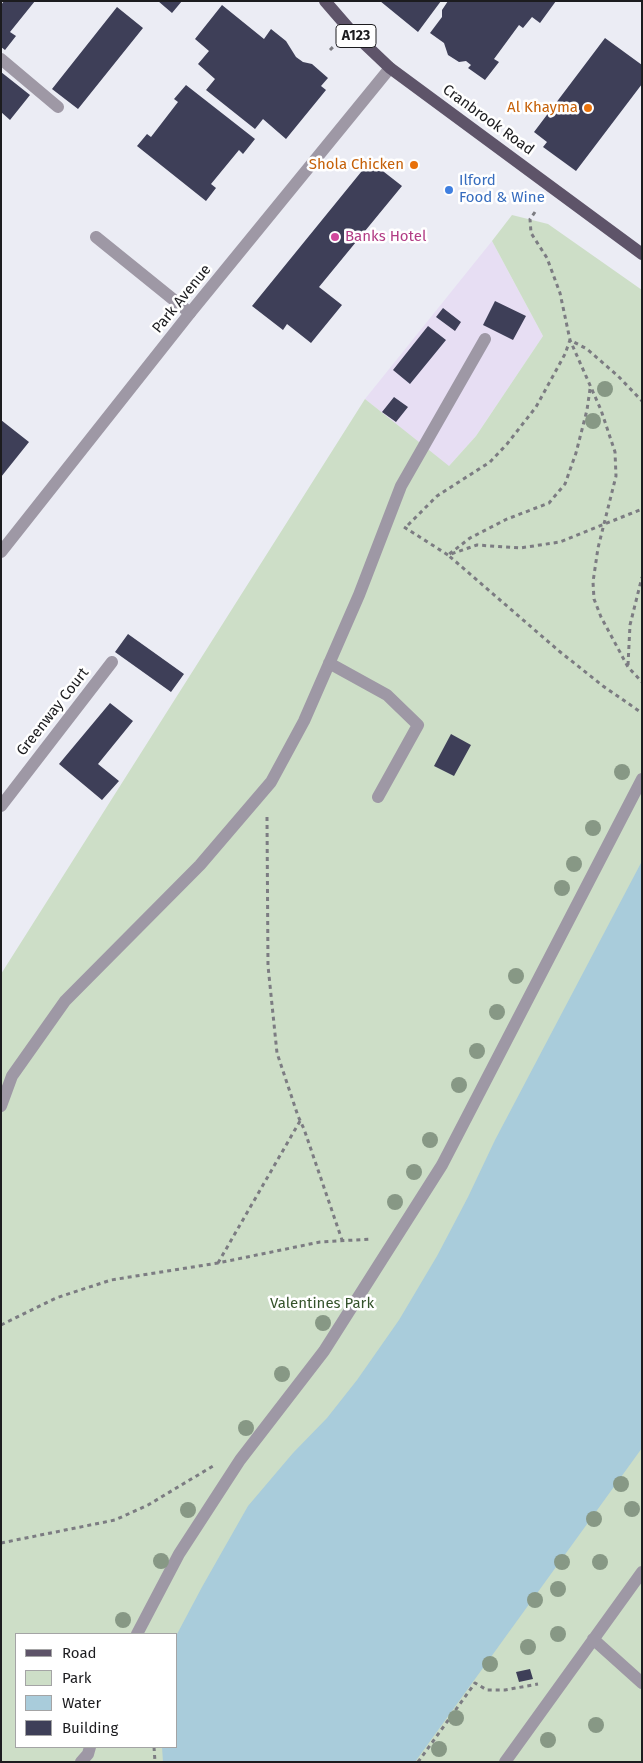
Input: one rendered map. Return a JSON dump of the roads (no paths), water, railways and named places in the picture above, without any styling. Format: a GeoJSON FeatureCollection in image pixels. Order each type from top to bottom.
{"type":"FeatureCollection","features":[{"type":"Feature","properties":{"kind":"main road","name":"Cranbrook Road"},"geometry":{"type":"LineString","coordinates":[[324,1],[351,31],[390,68],[642,254]]}},
{"type":"Feature","properties":{"kind":"street"},"geometry":{"type":"LineString","coordinates":[[1,59],[58,107]]}},
{"type":"Feature","properties":{"kind":"street","name":"Park Avenue"},"geometry":{"type":"LineString","coordinates":[[1,552],[190,313],[390,68]]}},
{"type":"Feature","properties":{"kind":"street"},"geometry":{"type":"LineString","coordinates":[[96,237],[190,313]]}},
{"type":"Feature","properties":{"kind":"street"},"geometry":{"type":"LineString","coordinates":[[1,1106],[12,1076],[65,1001],[200,864],[271,782],[304,721],[359,595],[401,486],[485,339]]}},
{"type":"Feature","properties":{"kind":"street","name":"Greenway Court"},"geometry":{"type":"LineString","coordinates":[[1,806],[112,662]]}},
{"type":"Feature","properties":{"kind":"street"},"geometry":{"type":"LineString","coordinates":[[329,664],[387,695],[418,725],[378,797]]}},
{"type":"Feature","properties":{"kind":"street"},"geometry":{"type":"LineString","coordinates":[[138,1633],[179,1554],[240,1460],[324,1350],[442,1165],[642,780]]}},
{"type":"Feature","properties":{"kind":"street"},"geometry":{"type":"LineString","coordinates":[[505,1762],[642,1572]]}},
{"type":"Feature","properties":{"kind":"street"},"geometry":{"type":"LineString","coordinates":[[593,1639],[642,1683]]}},
{"type":"Feature","properties":{"kind":"street"},"geometry":{"type":"LineString","coordinates":[[81,1762],[88,1754],[90,1748]]}},
{"type":"Feature","properties":{"kind":"water"},"geometry":{"type":"Polygon","coordinates":[[[642,861],[642,1448],[415,1762],[163,1762],[162,1748],[178,1748],[178,1633],[202,1587],[248,1506],[293,1453],[327,1418],[357,1380],[399,1320],[437,1256],[495,1140],[642,861]]]}},
{"type":"Feature","properties":{"kind":"place","name":"Al Khayma"},"geometry":{"type":"Point","coordinates":[588,108]}},
{"type":"Feature","properties":{"kind":"place","name":"Shola Chicken"},"geometry":{"type":"Point","coordinates":[414,165]}},
{"type":"Feature","properties":{"kind":"place","name":"Ilford Food & Wine"},"geometry":{"type":"Point","coordinates":[449,190]}},
{"type":"Feature","properties":{"kind":"place","name":"Banks Hotel"},"geometry":{"type":"Point","coordinates":[335,237]}},
{"type":"Feature","properties":{"kind":"park label","name":"Valentines Park"},"geometry":{"type":"Point","coordinates":[322,1304]}}]}
